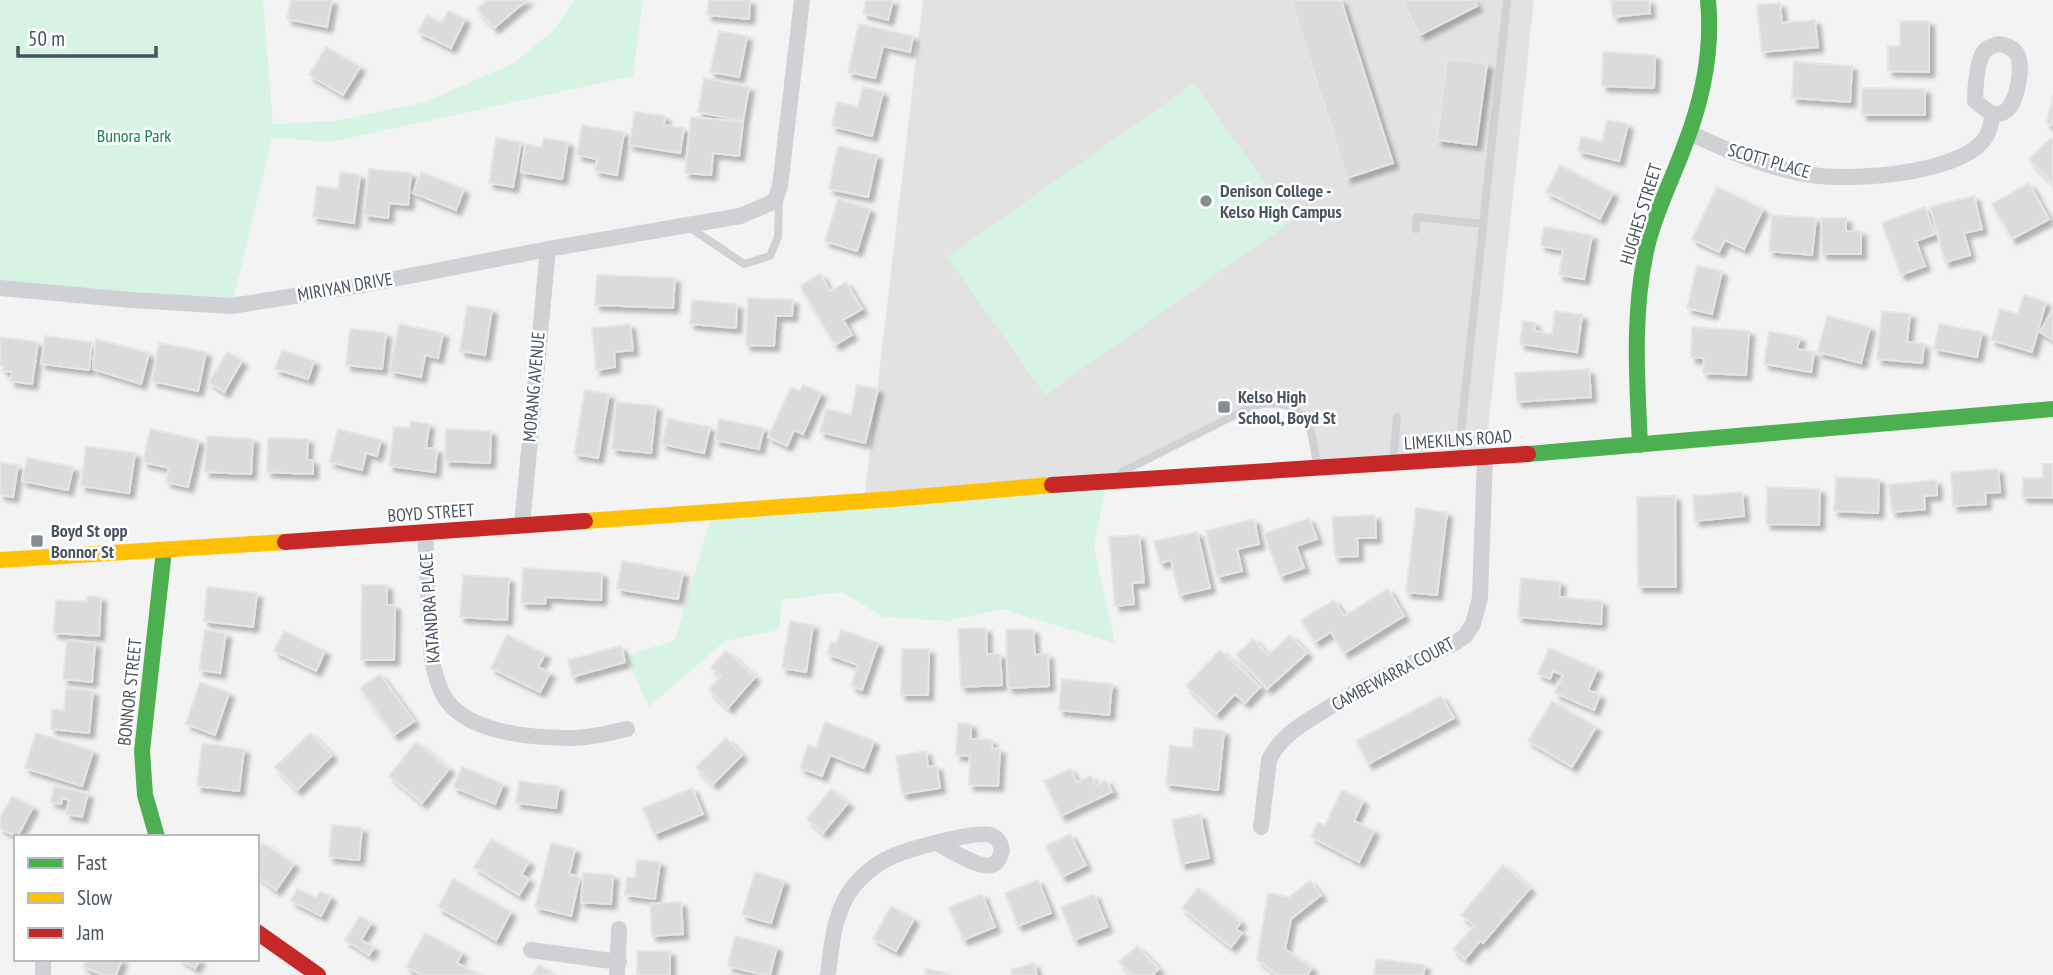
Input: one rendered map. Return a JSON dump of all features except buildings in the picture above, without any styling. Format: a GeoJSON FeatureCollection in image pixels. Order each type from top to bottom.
{"type":"FeatureCollection","features":[{"type":"Feature","properties":{"kind":"main road","name":"HUGHES STREET"},"geometry":{"type":"LineString","coordinates":[[1640,445],[1637,305],[1648,245],[1660,207],[1690,133],[1708,68],[1711,34],[1709,0]]}},
{"type":"Feature","properties":{"kind":"main road","name":"LIMEKILNS ROAD"},"geometry":{"type":"LineString","coordinates":[[864,501],[1107,480],[1485,458],[2053,409]]}},
{"type":"Feature","properties":{"kind":"main road","name":"BOYD STREET"},"geometry":{"type":"LineString","coordinates":[[0,560],[864,501]]}},
{"type":"Feature","properties":{"kind":"main road","name":"BONNOR STREET"},"geometry":{"type":"LineString","coordinates":[[153,835],[144,784],[142,751],[164,550]]}},
{"type":"Feature","properties":{"kind":"main road"},"geometry":{"type":"LineString","coordinates":[[259,933],[318,975]]}},
{"type":"Feature","properties":{"kind":"street"},"geometry":{"type":"LineString","coordinates":[[780,186],[802,0]]}},
{"type":"Feature","properties":{"kind":"street","name":"SCOTT PLACE"},"geometry":{"type":"LineString","coordinates":[[1690,133],[1729,151],[1773,166],[1809,175],[1850,178],[1922,170],[1959,157],[1987,136],[1993,115]]}},
{"type":"Feature","properties":{"kind":"street","name":"MIRIYAN DRIVE"},"geometry":{"type":"LineString","coordinates":[[0,288],[232,306],[363,285],[548,249],[740,216],[771,203],[780,186]]}},
{"type":"Feature","properties":{"kind":"street","name":"MORANG AVENUE"},"geometry":{"type":"LineString","coordinates":[[522,526],[548,249]]}},
{"type":"Feature","properties":{"kind":"street","name":"CAMBEWARRA COURT"},"geometry":{"type":"LineString","coordinates":[[1261,827],[1269,760],[1273,750],[1287,734],[1363,686],[1455,643],[1465,636],[1473,624],[1480,598],[1485,458]]}},
{"type":"Feature","properties":{"kind":"street","name":"KATANDRA PLACE"},"geometry":{"type":"LineString","coordinates":[[425,533],[432,661],[436,680],[447,701],[464,717],[486,727],[514,733],[575,738],[627,729]]}},
{"type":"Feature","properties":{"kind":"street"},"geometry":{"type":"LineString","coordinates":[[828,975],[839,911],[859,880],[888,858],[937,844]]}},
{"type":"Feature","properties":{"kind":"street"},"geometry":{"type":"LineString","coordinates":[[531,950],[618,969],[619,929]]}},
{"type":"Feature","properties":{"kind":"lane"},"geometry":{"type":"LineString","coordinates":[[1458,460],[1507,0]]}},
{"type":"Feature","properties":{"kind":"lane"},"geometry":{"type":"LineString","coordinates":[[687,225],[744,264],[770,256],[778,237],[780,186]]}},
{"type":"Feature","properties":{"kind":"lane"},"geometry":{"type":"LineString","coordinates":[[1416,229],[1417,217],[1483,224]]}},
{"type":"Feature","properties":{"kind":"lane"},"geometry":{"type":"LineString","coordinates":[[1107,480],[1249,408],[1270,402],[1291,408],[1306,421],[1310,429],[1317,469]]}},
{"type":"Feature","properties":{"kind":"lane"},"geometry":{"type":"LineString","coordinates":[[1393,464],[1397,417]]}},
{"type":"Feature","properties":{"kind":"shaded area","name":"Denison College - Kelso High Campus"},"geometry":{"type":"Polygon","coordinates":[[[923,0],[1534,0],[1485,458],[1317,469],[1312,438],[1299,413],[1270,402],[1107,480],[864,501],[923,0]]]}},
{"type":"Feature","properties":{"kind":"green space","name":"Bunora Park"},"geometry":{"type":"Polygon","coordinates":[[[0,0],[263,0],[273,124],[335,121],[425,102],[514,63],[553,31],[575,0],[643,0],[633,76],[331,142],[272,138],[232,306],[0,288],[0,0]]]}},
{"type":"Feature","properties":{"kind":"green space"},"geometry":{"type":"Polygon","coordinates":[[[1194,83],[1292,221],[1045,395],[947,257],[1194,83]]]}},
{"type":"Feature","properties":{"kind":"green space"},"geometry":{"type":"Polygon","coordinates":[[[1107,480],[1094,547],[1115,643],[1002,609],[948,621],[883,617],[842,592],[782,600],[779,630],[725,641],[649,707],[626,656],[675,640],[711,517],[1107,480]]]}},
{"type":"Feature","properties":{"kind":"traffic: fast"},"geometry":{"type":"LineString","coordinates":[[1640,445],[1637,321],[1642,271],[1654,221],[1691,129],[1701,93],[1708,56],[1708,0]]}},
{"type":"Feature","properties":{"kind":"traffic: fast"},"geometry":{"type":"LineString","coordinates":[[1528,454],[2053,409]]}},
{"type":"Feature","properties":{"kind":"traffic: fast"},"geometry":{"type":"LineString","coordinates":[[156,835],[145,795],[142,751],[164,550]]}},
{"type":"Feature","properties":{"kind":"traffic: slow"},"geometry":{"type":"LineString","coordinates":[[585,521],[1052,485]]}},
{"type":"Feature","properties":{"kind":"traffic: slow"},"geometry":{"type":"LineString","coordinates":[[0,560],[285,542]]}},
{"type":"Feature","properties":{"kind":"traffic: jam"},"geometry":{"type":"LineString","coordinates":[[1052,485],[1528,454]]}},
{"type":"Feature","properties":{"kind":"traffic: jam"},"geometry":{"type":"LineString","coordinates":[[285,542],[585,521]]}},
{"type":"Feature","properties":{"kind":"traffic: jam"},"geometry":{"type":"LineString","coordinates":[[259,933],[318,975]]}},
{"type":"Feature","properties":{"kind":"place","name":"Denison College - Kelso High Campus"},"geometry":{"type":"Point","coordinates":[1206,201]}},
{"type":"Feature","properties":{"kind":"place","name":"Kelso High School, Boyd St"},"geometry":{"type":"Point","coordinates":[1224,407]}},
{"type":"Feature","properties":{"kind":"place","name":"Boyd St opp Bonnor St"},"geometry":{"type":"Point","coordinates":[37,541]}}]}
